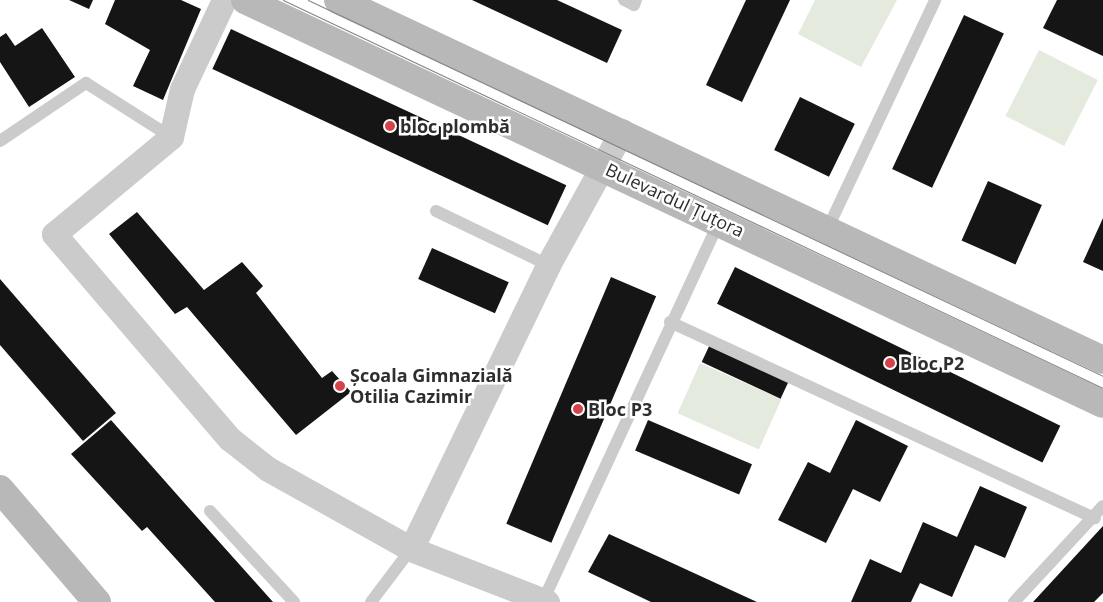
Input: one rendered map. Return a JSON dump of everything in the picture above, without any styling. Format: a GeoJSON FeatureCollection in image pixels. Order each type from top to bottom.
{"type":"FeatureCollection","features":[{"type":"Feature","properties":{"kind":"main road","name":"Bulevardul Țuțora"},"geometry":{"type":"LineString","coordinates":[[245,0],[604,167],[1103,404]]}},
{"type":"Feature","properties":{"kind":"main road"},"geometry":{"type":"LineString","coordinates":[[338,0],[622,131],[1103,360]]}},
{"type":"Feature","properties":{"kind":"main road"},"geometry":{"type":"LineString","coordinates":[[0,489],[97,602]]}},
{"type":"Feature","properties":{"kind":"street"},"geometry":{"type":"LineString","coordinates":[[224,0],[182,89],[170,137],[54,234],[230,439],[268,469],[411,549],[545,601]]}},
{"type":"Feature","properties":{"kind":"street"},"geometry":{"type":"LineString","coordinates":[[411,549],[548,265],[604,167],[622,131]]}},
{"type":"Feature","properties":{"kind":"lane"},"geometry":{"type":"LineString","coordinates":[[624,0],[634,5],[636,0]]}},
{"type":"Feature","properties":{"kind":"lane"},"geometry":{"type":"LineString","coordinates":[[827,230],[935,0]]}},
{"type":"Feature","properties":{"kind":"lane"},"geometry":{"type":"LineString","coordinates":[[0,141],[86,83],[170,137]]}},
{"type":"Feature","properties":{"kind":"lane"},"geometry":{"type":"LineString","coordinates":[[436,212],[548,265]]}},
{"type":"Feature","properties":{"kind":"lane"},"geometry":{"type":"LineString","coordinates":[[545,601],[670,322],[718,221]]}},
{"type":"Feature","properties":{"kind":"lane"},"geometry":{"type":"LineString","coordinates":[[670,322],[1095,518]]}},
{"type":"Feature","properties":{"kind":"lane"},"geometry":{"type":"LineString","coordinates":[[1014,602],[1095,518],[1103,506]]}},
{"type":"Feature","properties":{"kind":"lane"},"geometry":{"type":"LineString","coordinates":[[210,512],[294,602]]}},
{"type":"Feature","properties":{"kind":"lane"},"geometry":{"type":"LineString","coordinates":[[371,602],[411,549]]}},
{"type":"Feature","properties":{"kind":"shaded area"},"geometry":{"type":"Polygon","coordinates":[[[815,0],[897,0],[861,67],[798,34],[815,0]]]}},
{"type":"Feature","properties":{"kind":"shaded area"},"geometry":{"type":"Polygon","coordinates":[[[1039,50],[1098,80],[1064,146],[1005,116],[1039,50]]]}},
{"type":"Feature","properties":{"kind":"shaded area"},"geometry":{"type":"Polygon","coordinates":[[[700,363],[781,399],[759,449],[678,413],[700,363]]]}},
{"type":"Feature","properties":{"kind":"building"},"geometry":{"type":"Polygon","coordinates":[[[69,0],[93,0],[89,9],[69,0]]]}},
{"type":"Feature","properties":{"kind":"building"},"geometry":{"type":"Polygon","coordinates":[[[115,0],[181,0],[201,9],[163,100],[133,86],[150,50],[105,24],[115,0]]]}},
{"type":"Feature","properties":{"kind":"building"},"geometry":{"type":"Polygon","coordinates":[[[472,0],[557,0],[622,30],[607,63],[472,0]]]}},
{"type":"Feature","properties":{"kind":"building"},"geometry":{"type":"Polygon","coordinates":[[[746,0],[790,0],[742,102],[706,85],[746,0]]]}},
{"type":"Feature","properties":{"kind":"building"},"geometry":{"type":"Polygon","coordinates":[[[1057,0],[1103,0],[1103,56],[1043,28],[1057,0]]]}},
{"type":"Feature","properties":{"kind":"building"},"geometry":{"type":"Polygon","coordinates":[[[964,15],[1004,34],[932,188],[892,169],[964,15]]]}},
{"type":"Feature","properties":{"kind":"building"},"geometry":{"type":"Polygon","coordinates":[[[42,28],[75,77],[29,107],[0,62],[0,37],[6,33],[15,46],[42,28]]]}},
{"type":"Feature","properties":{"kind":"building","name":"bloc plombă"},"geometry":{"type":"Polygon","coordinates":[[[231,29],[566,185],[548,225],[212,69],[231,29]]]}},
{"type":"Feature","properties":{"kind":"building"},"geometry":{"type":"Polygon","coordinates":[[[800,97],[855,124],[829,177],[774,150],[800,97]]]}},
{"type":"Feature","properties":{"kind":"building"},"geometry":{"type":"Polygon","coordinates":[[[988,181],[1042,205],[1015,264],[962,240],[988,181]]]}},
{"type":"Feature","properties":{"kind":"building"},"geometry":{"type":"Polygon","coordinates":[[[137,212],[204,290],[242,262],[263,286],[256,293],[322,378],[332,371],[351,392],[296,435],[187,307],[175,314],[109,234],[137,212]]]}},
{"type":"Feature","properties":{"kind":"building"},"geometry":{"type":"Polygon","coordinates":[[[1103,218],[1103,271],[1083,262],[1103,218]]]}},
{"type":"Feature","properties":{"kind":"building"},"geometry":{"type":"Polygon","coordinates":[[[432,248],[509,282],[495,313],[418,279],[432,248]]]}},
{"type":"Feature","properties":{"kind":"building","name":"Bloc P2"},"geometry":{"type":"Polygon","coordinates":[[[735,267],[1060,426],[1042,463],[717,304],[735,267]]]}},
{"type":"Feature","properties":{"kind":"building","name":"Bloc P3"},"geometry":{"type":"Polygon","coordinates":[[[611,277],[656,296],[551,543],[506,524],[611,277]]]}},
{"type":"Feature","properties":{"kind":"building"},"geometry":{"type":"Polygon","coordinates":[[[0,279],[116,413],[83,441],[0,345],[0,279]]]}},
{"type":"Feature","properties":{"kind":"building"},"geometry":{"type":"Polygon","coordinates":[[[711,342],[790,379],[781,399],[702,362],[711,342]]]}},
{"type":"Feature","properties":{"kind":"building"},"geometry":{"type":"Polygon","coordinates":[[[111,420],[273,602],[215,602],[147,527],[142,531],[71,454],[111,420]]]}},
{"type":"Feature","properties":{"kind":"building"},"geometry":{"type":"Polygon","coordinates":[[[648,420],[752,464],[739,495],[635,450],[648,420]]]}},
{"type":"Feature","properties":{"kind":"building"},"geometry":{"type":"Polygon","coordinates":[[[856,420],[908,446],[880,502],[853,489],[826,543],[778,520],[808,462],[830,473],[856,420]]]}},
{"type":"Feature","properties":{"kind":"building"},"geometry":{"type":"Polygon","coordinates":[[[980,486],[1027,507],[1005,558],[975,545],[952,597],[920,583],[911,602],[851,602],[870,559],[901,573],[923,522],[957,537],[980,486]]]}},
{"type":"Feature","properties":{"kind":"building"},"geometry":{"type":"Polygon","coordinates":[[[1103,526],[1103,593],[1094,602],[1033,602],[1103,526]]]}},
{"type":"Feature","properties":{"kind":"building"},"geometry":{"type":"Polygon","coordinates":[[[609,534],[757,602],[651,602],[588,572],[609,534]]]}},
{"type":"Feature","properties":{"kind":"tram line"},"geometry":{"type":"LineString","coordinates":[[283,0],[1103,388]]}},
{"type":"Feature","properties":{"kind":"tram line"},"geometry":{"type":"LineString","coordinates":[[308,0],[1103,376]]}},
{"type":"Feature","properties":{"kind":"place","name":"bloc plombă"},"geometry":{"type":"Point","coordinates":[390,126]}},
{"type":"Feature","properties":{"kind":"place","name":"Bloc P2"},"geometry":{"type":"Point","coordinates":[890,363]}},
{"type":"Feature","properties":{"kind":"place","name":"Școala Gimnazială Otilia Cazimir"},"geometry":{"type":"Point","coordinates":[340,386]}},
{"type":"Feature","properties":{"kind":"place","name":"Bloc P3"},"geometry":{"type":"Point","coordinates":[578,409]}}]}
